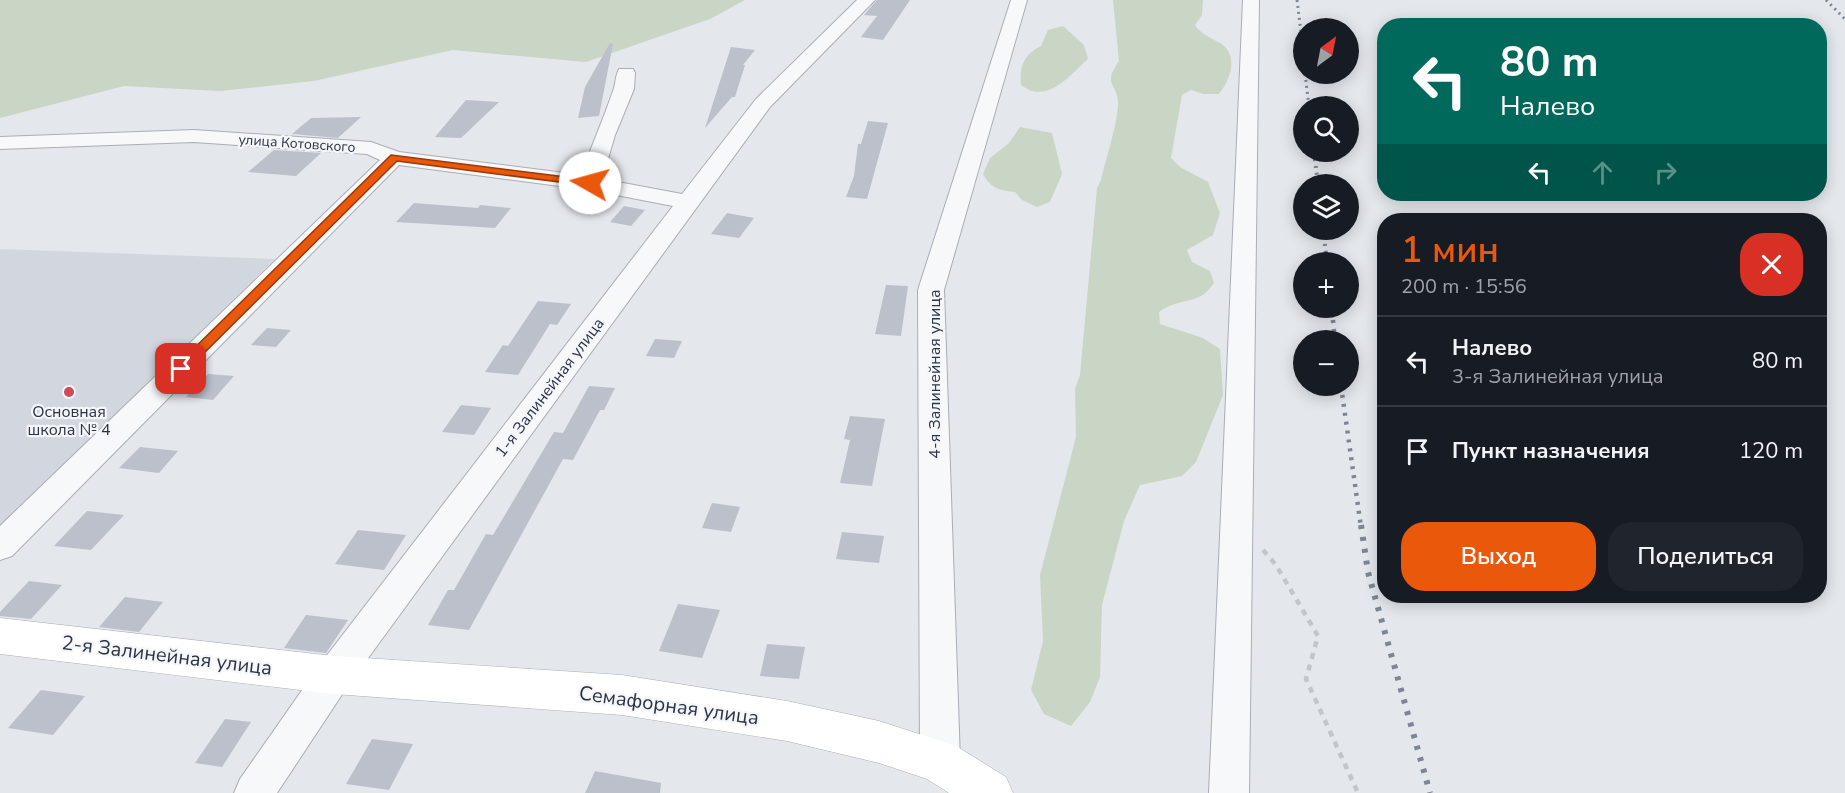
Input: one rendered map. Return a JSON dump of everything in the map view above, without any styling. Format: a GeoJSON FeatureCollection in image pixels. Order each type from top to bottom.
{"type":"FeatureCollection","features":[{"type":"Feature","properties":{"kind":"street","name":"1-я Залинейная улица"},"geometry":{"type":"LineString","coordinates":[[254,793],[334,675],[687,202],[764,103],[867,0]]}},
{"type":"Feature","properties":{"kind":"street","name":"4-я Залинейная улица"},"geometry":{"type":"LineString","coordinates":[[940,761],[931,290],[1019,0]]}},
{"type":"Feature","properties":{"kind":"street"},"geometry":{"type":"LineString","coordinates":[[1229,793],[1251,0]]}},
{"type":"Feature","properties":{"kind":"street"},"geometry":{"type":"LineString","coordinates":[[590,183],[605,135],[624,89],[626,73]]}},
{"type":"Feature","properties":{"kind":"street","name":"улица Котовского"},"geometry":{"type":"LineString","coordinates":[[0,142],[194,136],[371,148],[394,158],[590,183],[687,202]]}},
{"type":"Feature","properties":{"kind":"street"},"geometry":{"type":"LineString","coordinates":[[0,547],[394,158]]}},
{"type":"Feature","properties":{"kind":"street","name":"2-я Залинейная улица"},"geometry":{"type":"LineString","coordinates":[[0,636],[334,675]]}},
{"type":"Feature","properties":{"kind":"street","name":"Семафорная улица"},"geometry":{"type":"LineString","coordinates":[[334,675],[622,695],[787,721],[879,742],[940,761],[990,793]]}},
{"type":"Feature","properties":{"kind":"path"},"geometry":{"type":"LineString","coordinates":[[1237,519],[1276,565],[1318,636],[1306,679],[1358,793]]}},
{"type":"Feature","properties":{"kind":"shaded area","name":"Основная школа № 4"},"geometry":{"type":"Polygon","coordinates":[[[0,249],[275,259],[0,526],[0,249]]]}},
{"type":"Feature","properties":{"kind":"green space"},"geometry":{"type":"Polygon","coordinates":[[[0,0],[745,0],[710,19],[586,62],[453,50],[314,81],[220,91],[124,86],[0,118],[0,0]]]}},
{"type":"Feature","properties":{"kind":"green space"},"geometry":{"type":"Polygon","coordinates":[[[1113,0],[1203,0],[1202,15],[1195,25],[1204,34],[1223,45],[1231,57],[1231,70],[1219,94],[1203,94],[1191,90],[1182,95],[1171,158],[1180,167],[1208,182],[1220,213],[1213,235],[1187,250],[1192,262],[1210,271],[1214,283],[1195,299],[1175,304],[1159,312],[1160,324],[1203,338],[1220,349],[1223,395],[1196,462],[1182,476],[1140,485],[1124,521],[1102,605],[1100,677],[1090,702],[1071,726],[1044,714],[1031,690],[1043,641],[1040,575],[1076,437],[1075,389],[1080,375],[1097,188],[1114,132],[1118,105],[1118,98],[1111,81],[1111,76],[1119,61],[1113,0]]]}},
{"type":"Feature","properties":{"kind":"green space"},"geometry":{"type":"Polygon","coordinates":[[[1063,26],[1084,45],[1088,59],[1065,80],[1049,90],[1040,92],[1021,85],[1022,67],[1027,57],[1041,46],[1048,30],[1063,26]]]}},
{"type":"Feature","properties":{"kind":"green space"},"geometry":{"type":"Polygon","coordinates":[[[1020,127],[1052,133],[1062,174],[1050,202],[1037,207],[1022,200],[1015,192],[993,186],[983,174],[990,158],[1009,143],[1020,127]]]}},
{"type":"Feature","properties":{"kind":"building"},"geometry":{"type":"Polygon","coordinates":[[[877,0],[910,0],[883,40],[861,37],[877,16],[864,15],[877,0]]]}},
{"type":"Feature","properties":{"kind":"building"},"geometry":{"type":"Polygon","coordinates":[[[610,43],[613,44],[599,116],[578,118],[585,87],[610,43]]]}},
{"type":"Feature","properties":{"kind":"building"},"geometry":{"type":"Polygon","coordinates":[[[731,47],[755,50],[743,65],[745,65],[735,97],[732,97],[705,128],[731,47]]]}},
{"type":"Feature","properties":{"kind":"building"},"geometry":{"type":"Polygon","coordinates":[[[466,100],[499,102],[461,138],[435,137],[466,100]]]}},
{"type":"Feature","properties":{"kind":"building"},"geometry":{"type":"Polygon","coordinates":[[[361,117],[338,138],[292,134],[311,118],[361,117]]]}},
{"type":"Feature","properties":{"kind":"building"},"geometry":{"type":"Polygon","coordinates":[[[868,121],[888,123],[867,199],[846,197],[854,176],[858,144],[861,144],[868,121]]]}},
{"type":"Feature","properties":{"kind":"building"},"geometry":{"type":"Polygon","coordinates":[[[274,150],[321,153],[296,176],[248,172],[274,150]]]}},
{"type":"Feature","properties":{"kind":"building"},"geometry":{"type":"Polygon","coordinates":[[[414,203],[511,208],[495,228],[396,222],[414,203]]]}},
{"type":"Feature","properties":{"kind":"building"},"geometry":{"type":"Polygon","coordinates":[[[624,206],[645,210],[631,226],[610,222],[624,206]]]}},
{"type":"Feature","properties":{"kind":"building"},"geometry":{"type":"Polygon","coordinates":[[[727,213],[754,218],[739,238],[711,234],[727,213]]]}},
{"type":"Feature","properties":{"kind":"building"},"geometry":{"type":"Polygon","coordinates":[[[886,285],[908,286],[901,336],[875,334],[886,285]]]}},
{"type":"Feature","properties":{"kind":"building"},"geometry":{"type":"Polygon","coordinates":[[[538,301],[571,304],[557,325],[550,324],[518,375],[485,372],[503,345],[508,346],[538,301]]]}},
{"type":"Feature","properties":{"kind":"building"},"geometry":{"type":"Polygon","coordinates":[[[267,328],[291,330],[276,347],[251,345],[267,328]]]}},
{"type":"Feature","properties":{"kind":"building"},"geometry":{"type":"Polygon","coordinates":[[[655,339],[682,341],[674,358],[646,356],[655,339]]]}},
{"type":"Feature","properties":{"kind":"building"},"geometry":{"type":"Polygon","coordinates":[[[208,374],[234,376],[213,400],[186,397],[208,374]]]}},
{"type":"Feature","properties":{"kind":"building"},"geometry":{"type":"Polygon","coordinates":[[[589,386],[615,388],[604,410],[600,410],[573,460],[563,459],[469,630],[428,625],[448,590],[454,590],[486,534],[493,535],[554,432],[563,433],[589,386]]]}},
{"type":"Feature","properties":{"kind":"building"},"geometry":{"type":"Polygon","coordinates":[[[461,405],[491,408],[474,435],[442,432],[461,405]]]}},
{"type":"Feature","properties":{"kind":"building"},"geometry":{"type":"Polygon","coordinates":[[[850,416],[885,419],[872,486],[840,483],[850,440],[844,439],[850,416]]]}},
{"type":"Feature","properties":{"kind":"building"},"geometry":{"type":"Polygon","coordinates":[[[140,447],[178,451],[159,473],[119,468],[140,447]]]}},
{"type":"Feature","properties":{"kind":"building"},"geometry":{"type":"Polygon","coordinates":[[[712,503],[740,507],[731,532],[702,528],[712,503]]]}},
{"type":"Feature","properties":{"kind":"building"},"geometry":{"type":"Polygon","coordinates":[[[87,511],[124,515],[91,550],[54,546],[87,511]]]}},
{"type":"Feature","properties":{"kind":"building"},"geometry":{"type":"Polygon","coordinates":[[[358,530],[406,535],[384,570],[335,564],[358,530]]]}},
{"type":"Feature","properties":{"kind":"building"},"geometry":{"type":"Polygon","coordinates":[[[842,532],[884,536],[879,563],[836,559],[842,532]]]}},
{"type":"Feature","properties":{"kind":"building"},"geometry":{"type":"Polygon","coordinates":[[[29,581],[62,585],[31,619],[0,616],[0,612],[29,581]]]}},
{"type":"Feature","properties":{"kind":"building"},"geometry":{"type":"Polygon","coordinates":[[[125,597],[163,602],[139,632],[99,627],[125,597]]]}},
{"type":"Feature","properties":{"kind":"building"},"geometry":{"type":"Polygon","coordinates":[[[678,604],[720,610],[702,658],[659,651],[678,604]]]}},
{"type":"Feature","properties":{"kind":"building"},"geometry":{"type":"Polygon","coordinates":[[[306,615],[348,620],[326,653],[284,648],[306,615]]]}},
{"type":"Feature","properties":{"kind":"building"},"geometry":{"type":"Polygon","coordinates":[[[767,644],[805,647],[799,679],[760,676],[767,644]]]}},
{"type":"Feature","properties":{"kind":"building"},"geometry":{"type":"Polygon","coordinates":[[[41,690],[85,696],[53,735],[8,728],[41,690]]]}},
{"type":"Feature","properties":{"kind":"building"},"geometry":{"type":"Polygon","coordinates":[[[225,719],[251,722],[222,767],[195,763],[225,719]]]}},
{"type":"Feature","properties":{"kind":"building"},"geometry":{"type":"Polygon","coordinates":[[[372,739],[413,744],[389,790],[346,784],[372,739]]]}},
{"type":"Feature","properties":{"kind":"building"},"geometry":{"type":"Polygon","coordinates":[[[595,771],[661,783],[660,793],[585,793],[595,771]]]}},
{"type":"Feature","properties":{"kind":"railway"},"geometry":{"type":"LineString","coordinates":[[1297,0],[1299,18]]}},
{"type":"Feature","properties":{"kind":"railway"},"geometry":{"type":"LineString","coordinates":[[1826,0],[1845,19]]}},
{"type":"Feature","properties":{"kind":"railway"},"geometry":{"type":"LineString","coordinates":[[1306,84],[1308,96]]}},
{"type":"Feature","properties":{"kind":"railway"},"geometry":{"type":"LineString","coordinates":[[1315,162],[1317,174]]}},
{"type":"Feature","properties":{"kind":"railway"},"geometry":{"type":"LineString","coordinates":[[1324,240],[1326,252]]}},
{"type":"Feature","properties":{"kind":"railway"},"geometry":{"type":"LineString","coordinates":[[1333,318],[1334,330]]}},
{"type":"Feature","properties":{"kind":"railway"},"geometry":{"type":"LineString","coordinates":[[1342,396],[1361,527]]}},
{"type":"Feature","properties":{"kind":"railway"},"geometry":{"type":"LineString","coordinates":[[1361,525],[1368,572],[1430,793]]}},
{"type":"Feature","properties":{"kind":"place","name":"Основная школа № 4"},"geometry":{"type":"Point","coordinates":[69,392]}},
{"type":"Feature","properties":{"kind":"route"},"geometry":{"type":"LineString","coordinates":[[181,369],[394,158],[590,183]]}}]}
